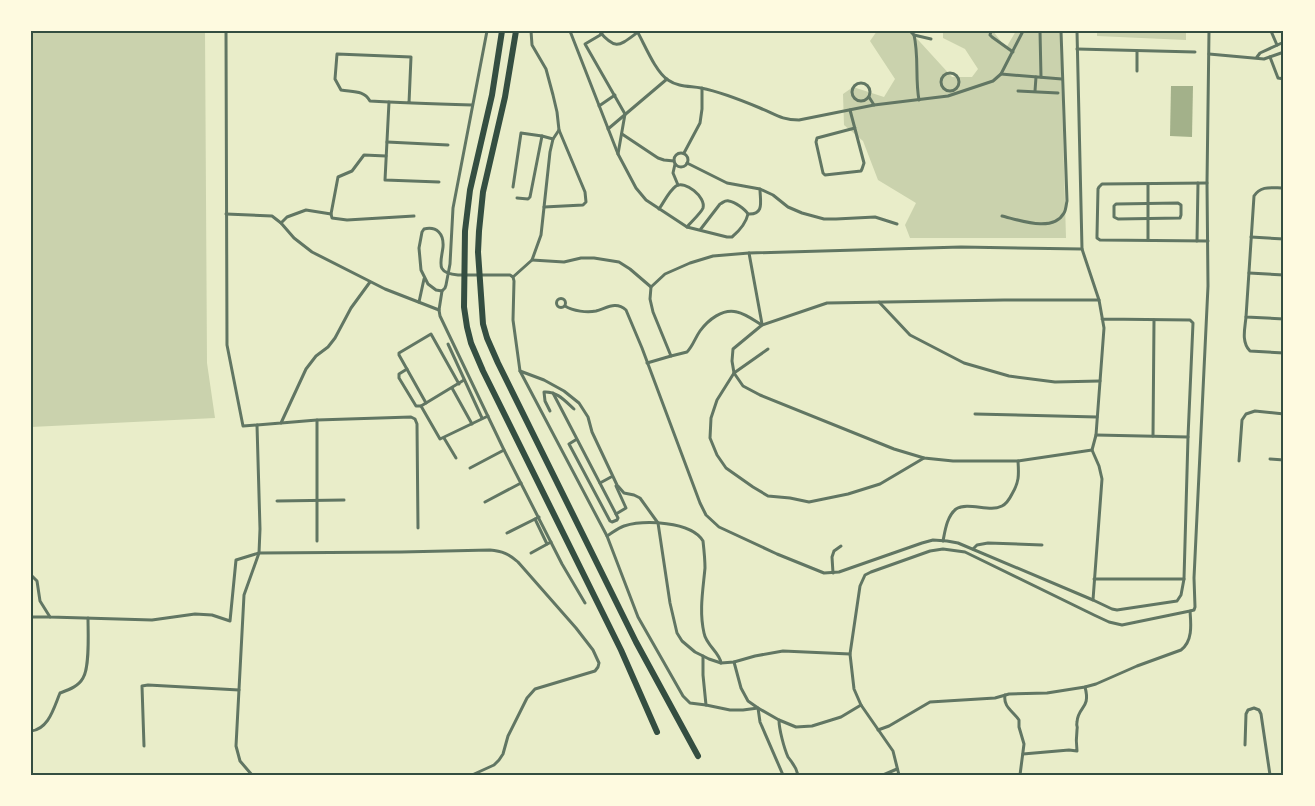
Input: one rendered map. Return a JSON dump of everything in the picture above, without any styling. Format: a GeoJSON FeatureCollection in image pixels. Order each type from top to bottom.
{"type":"FeatureCollection","features":[{"type":"Feature","properties":{"kind":"highway"},"geometry":{"type":"LineString","coordinates":[[502,31],[492,95],[467,209],[464,307],[467,327],[471,343],[483,371],[621,650],[658,732]]}},
{"type":"Feature","properties":{"kind":"highway"},"geometry":{"type":"LineString","coordinates":[[516,31],[505,97],[480,211],[478,252],[483,324],[498,363],[636,642],[698,756]]}},
{"type":"Feature","properties":{"kind":"street"},"geometry":{"type":"LineString","coordinates":[[226,31],[227,345],[243,426],[317,420],[415,419],[417,424],[418,528]]}},
{"type":"Feature","properties":{"kind":"street"},"geometry":{"type":"LineString","coordinates":[[487,31],[453,208],[450,264],[445,288],[442,291],[439,310],[440,316],[504,450],[522,483],[547,544]]}},
{"type":"Feature","properties":{"kind":"street"},"geometry":{"type":"LineString","coordinates":[[531,31],[532,45],[546,70],[557,112],[559,130],[585,192],[586,202],[583,205],[544,206]]}},
{"type":"Feature","properties":{"kind":"street"},"geometry":{"type":"LineString","coordinates":[[570,31],[618,154],[636,188],[646,200],[688,227],[732,237],[747,219],[748,214]]}},
{"type":"Feature","properties":{"kind":"street"},"geometry":{"type":"LineString","coordinates":[[910,31],[931,39]]}},
{"type":"Feature","properties":{"kind":"street"},"geometry":{"type":"LineString","coordinates":[[991,31],[990,35],[992,37],[1013,52]]}},
{"type":"Feature","properties":{"kind":"street"},"geometry":{"type":"LineString","coordinates":[[1040,31],[1041,77]]}},
{"type":"Feature","properties":{"kind":"street"},"geometry":{"type":"LineString","coordinates":[[1002,216],[1037,224],[1052,223],[1064,213],[1067,201],[1061,31]]}},
{"type":"Feature","properties":{"kind":"street"},"geometry":{"type":"LineString","coordinates":[[1077,31],[1082,249],[1099,300],[1104,328],[1096,435],[1092,450],[1102,479],[1093,600]]}},
{"type":"Feature","properties":{"kind":"street"},"geometry":{"type":"LineString","coordinates":[[899,775],[893,750],[861,705],[854,689],[850,654],[860,586],[865,575],[930,551],[943,549],[965,552],[1094,615],[1117,624],[1122,625],[1194,610],[1208,286],[1209,31]]}},
{"type":"Feature","properties":{"kind":"street"},"geometry":{"type":"LineString","coordinates":[[1271,31],[1277,45]]}},
{"type":"Feature","properties":{"kind":"street"},"geometry":{"type":"LineString","coordinates":[[576,48],[601,33],[609,42],[621,44],[638,32],[655,64],[667,79],[680,86],[702,88],[740,100],[780,118],[799,120],[856,108],[919,100],[993,81],[1001,74],[1021,32]]}},
{"type":"Feature","properties":{"kind":"street"},"geometry":{"type":"LineString","coordinates":[[914,34],[917,48],[917,89],[919,100]]}},
{"type":"Feature","properties":{"kind":"street"},"geometry":{"type":"LineString","coordinates":[[1256,57],[1260,53],[1284,42]]}},
{"type":"Feature","properties":{"kind":"street"},"geometry":{"type":"LineString","coordinates":[[585,44],[625,114],[618,154]]}},
{"type":"Feature","properties":{"kind":"street"},"geometry":{"type":"LineString","coordinates":[[1077,49],[1195,52]]}},
{"type":"Feature","properties":{"kind":"street"},"geometry":{"type":"LineString","coordinates":[[1137,50],[1137,71]]}},
{"type":"Feature","properties":{"kind":"street"},"geometry":{"type":"LineString","coordinates":[[1209,54],[1264,59],[1284,52]]}},
{"type":"Feature","properties":{"kind":"street"},"geometry":{"type":"LineString","coordinates":[[409,103],[411,56],[337,54],[335,79],[341,90],[363,93],[367,95],[370,101],[409,103],[472,105]]}},
{"type":"Feature","properties":{"kind":"street"},"geometry":{"type":"LineString","coordinates":[[1270,57],[1278,78],[1284,79]]}},
{"type":"Feature","properties":{"kind":"street"},"geometry":{"type":"LineString","coordinates":[[946,74],[952,74],[958,79],[954,92],[945,90],[941,85],[942,79],[946,74]]}},
{"type":"Feature","properties":{"kind":"street"},"geometry":{"type":"LineString","coordinates":[[1001,74],[1062,79]]}},
{"type":"Feature","properties":{"kind":"street"},"geometry":{"type":"LineString","coordinates":[[1035,92],[1036,77]]}},
{"type":"Feature","properties":{"kind":"street"},"geometry":{"type":"LineString","coordinates":[[608,128],[667,79]]}},
{"type":"Feature","properties":{"kind":"street"},"geometry":{"type":"LineString","coordinates":[[856,108],[853,89],[860,83],[868,86],[869,96],[874,105]]}},
{"type":"Feature","properties":{"kind":"street"},"geometry":{"type":"LineString","coordinates":[[684,153],[700,123],[702,88]]}},
{"type":"Feature","properties":{"kind":"street"},"geometry":{"type":"LineString","coordinates":[[1018,90],[1058,93]]}},
{"type":"Feature","properties":{"kind":"street"},"geometry":{"type":"LineString","coordinates":[[599,106],[615,95]]}},
{"type":"Feature","properties":{"kind":"street"},"geometry":{"type":"LineString","coordinates":[[854,97],[862,101],[869,96]]}},
{"type":"Feature","properties":{"kind":"street"},"geometry":{"type":"LineString","coordinates":[[389,102],[385,180],[439,182]]}},
{"type":"Feature","properties":{"kind":"street"},"geometry":{"type":"LineString","coordinates":[[850,110],[855,128],[864,163],[862,169],[861,171],[825,175],[816,142],[817,138],[855,128]]}},
{"type":"Feature","properties":{"kind":"street"},"geometry":{"type":"LineString","coordinates":[[513,277],[532,260],[541,235],[548,165],[553,139],[559,130]]}},
{"type":"Feature","properties":{"kind":"street"},"geometry":{"type":"LineString","coordinates":[[512,187],[521,134],[523,132],[553,139]]}},
{"type":"Feature","properties":{"kind":"street"},"geometry":{"type":"LineString","coordinates":[[622,134],[658,158],[674,162],[681,167],[687,163]]}},
{"type":"Feature","properties":{"kind":"street"},"geometry":{"type":"LineString","coordinates":[[517,198],[528,199],[530,197],[542,136]]}},
{"type":"Feature","properties":{"kind":"street"},"geometry":{"type":"LineString","coordinates":[[387,142],[448,146]]}},
{"type":"Feature","properties":{"kind":"street"},"geometry":{"type":"LineString","coordinates":[[678,185],[673,173],[674,162],[676,155],[684,153]]}},
{"type":"Feature","properties":{"kind":"street"},"geometry":{"type":"LineString","coordinates":[[684,153],[688,159],[687,163]]}},
{"type":"Feature","properties":{"kind":"street"},"geometry":{"type":"LineString","coordinates":[[386,156],[364,155],[352,171],[338,177],[331,214],[332,218],[347,220],[414,216]]}},
{"type":"Feature","properties":{"kind":"street"},"geometry":{"type":"LineString","coordinates":[[687,163],[727,184],[760,189],[795,211],[824,219],[836,220],[875,216],[897,224]]}},
{"type":"Feature","properties":{"kind":"street"},"geometry":{"type":"LineString","coordinates":[[1197,241],[1198,183]]}},
{"type":"Feature","properties":{"kind":"street"},"geometry":{"type":"LineString","coordinates":[[1207,183],[1102,184],[1098,186],[1097,238],[1100,240],[1208,241]]}},
{"type":"Feature","properties":{"kind":"street"},"geometry":{"type":"LineString","coordinates":[[659,209],[673,189],[683,184],[700,196],[703,201],[703,209],[688,227]]}},
{"type":"Feature","properties":{"kind":"street"},"geometry":{"type":"LineString","coordinates":[[1148,184],[1148,240]]}},
{"type":"Feature","properties":{"kind":"street"},"geometry":{"type":"LineString","coordinates":[[1284,188],[1264,187],[1258,190],[1254,196],[1244,341],[1245,346],[1250,351],[1284,353]]}},
{"type":"Feature","properties":{"kind":"street"},"geometry":{"type":"LineString","coordinates":[[700,230],[720,204],[725,201],[729,201],[746,210],[748,214],[758,213],[761,205],[760,189]]}},
{"type":"Feature","properties":{"kind":"street"},"geometry":{"type":"LineString","coordinates":[[1178,203],[1181,205],[1180,218],[1114,217],[1114,206],[1116,204],[1148,204],[1178,203]]}},
{"type":"Feature","properties":{"kind":"street"},"geometry":{"type":"LineString","coordinates":[[280,223],[287,217],[306,210],[331,214]]}},
{"type":"Feature","properties":{"kind":"street"},"geometry":{"type":"LineString","coordinates":[[226,214],[272,216],[294,238],[312,252],[385,289],[439,310]]}},
{"type":"Feature","properties":{"kind":"street"},"geometry":{"type":"LineString","coordinates":[[442,291],[436,290],[428,284],[421,270],[420,248],[424,229],[434,228],[439,231],[443,240],[440,264],[446,272],[458,275],[510,275],[513,277]]}},
{"type":"Feature","properties":{"kind":"street"},"geometry":{"type":"LineString","coordinates":[[1251,237],[1284,239]]}},
{"type":"Feature","properties":{"kind":"street"},"geometry":{"type":"LineString","coordinates":[[671,356],[653,312],[650,299],[651,287],[665,274],[690,263],[713,256],[749,253],[960,247],[1082,249]]}},
{"type":"Feature","properties":{"kind":"street"},"geometry":{"type":"LineString","coordinates":[[749,253],[762,325]]}},
{"type":"Feature","properties":{"kind":"street"},"geometry":{"type":"LineString","coordinates":[[532,260],[564,262],[581,258],[594,258],[618,262],[630,269],[651,287]]}},
{"type":"Feature","properties":{"kind":"street"},"geometry":{"type":"LineString","coordinates":[[1249,273],[1284,275]]}},
{"type":"Feature","properties":{"kind":"street"},"geometry":{"type":"LineString","coordinates":[[513,277],[513,320],[520,371],[607,536],[638,616],[683,696],[690,703],[706,704],[730,710],[758,708]]}},
{"type":"Feature","properties":{"kind":"street"},"geometry":{"type":"LineString","coordinates":[[419,302],[425,279]]}},
{"type":"Feature","properties":{"kind":"street"},"geometry":{"type":"LineString","coordinates":[[281,423],[306,369],[316,356],[328,347],[335,338],[351,308],[370,282]]}},
{"type":"Feature","properties":{"kind":"street"},"geometry":{"type":"LineString","coordinates":[[1092,450],[1018,461],[953,461],[924,458],[894,449],[760,395],[743,386],[734,374],[732,361],[733,349],[762,325],[827,303],[1099,300]]}},
{"type":"Feature","properties":{"kind":"street"},"geometry":{"type":"LineString","coordinates":[[879,301],[910,335],[964,363],[1009,376],[1055,382],[1100,381]]}},
{"type":"Feature","properties":{"kind":"street"},"geometry":{"type":"LineString","coordinates":[[565,306],[571,309],[596,311],[612,305],[623,307],[626,310],[700,503],[706,515],[719,527],[824,573],[839,572],[933,540],[958,543],[1117,610],[1178,601],[1184,579],[1193,323],[1190,320],[1102,319]]}},
{"type":"Feature","properties":{"kind":"street"},"geometry":{"type":"LineString","coordinates":[[647,364],[687,352],[707,323],[712,318],[726,312],[739,312],[762,325]]}},
{"type":"Feature","properties":{"kind":"street"},"geometry":{"type":"LineString","coordinates":[[1246,317],[1284,319]]}},
{"type":"Feature","properties":{"kind":"street"},"geometry":{"type":"LineString","coordinates":[[1152,436],[1154,320]]}},
{"type":"Feature","properties":{"kind":"street"},"geometry":{"type":"LineString","coordinates":[[426,403],[399,355],[400,352],[431,334],[459,384]]}},
{"type":"Feature","properties":{"kind":"street"},"geometry":{"type":"LineString","coordinates":[[448,344],[482,418]]}},
{"type":"Feature","properties":{"kind":"street"},"geometry":{"type":"LineString","coordinates":[[768,349],[734,374],[717,400],[711,418],[710,438],[717,454],[726,468],[753,487],[768,496],[809,502],[848,494],[880,484],[924,458]]}},
{"type":"Feature","properties":{"kind":"street"},"geometry":{"type":"LineString","coordinates":[[407,368],[399,374],[399,378],[416,406],[421,406],[464,380]]}},
{"type":"Feature","properties":{"kind":"street"},"geometry":{"type":"LineString","coordinates":[[520,371],[544,380],[564,391],[579,403],[588,417],[592,432],[617,485],[624,493],[640,498],[658,522],[670,603],[677,634],[682,641],[695,652],[720,663],[734,662],[783,651],[850,654]]}},
{"type":"Feature","properties":{"kind":"street"},"geometry":{"type":"LineString","coordinates":[[452,388],[472,424]]}},
{"type":"Feature","properties":{"kind":"street"},"geometry":{"type":"LineString","coordinates":[[550,411],[544,392],[558,395],[574,409]]}},
{"type":"Feature","properties":{"kind":"street"},"geometry":{"type":"LineString","coordinates":[[553,393],[618,518],[616,520],[619,528]]}},
{"type":"Feature","properties":{"kind":"street"},"geometry":{"type":"LineString","coordinates":[[540,408],[547,405]]}},
{"type":"Feature","properties":{"kind":"street"},"geometry":{"type":"LineString","coordinates":[[421,406],[440,439],[488,416]]}},
{"type":"Feature","properties":{"kind":"street"},"geometry":{"type":"LineString","coordinates":[[1239,461],[1242,420],[1246,414],[1255,411],[1284,414]]}},
{"type":"Feature","properties":{"kind":"street"},"geometry":{"type":"LineString","coordinates":[[975,414],[1097,416]]}},
{"type":"Feature","properties":{"kind":"street"},"geometry":{"type":"LineString","coordinates":[[317,420],[317,541]]}},
{"type":"Feature","properties":{"kind":"street"},"geometry":{"type":"LineString","coordinates":[[252,775],[240,761],[236,746],[244,595],[259,553],[257,425]]}},
{"type":"Feature","properties":{"kind":"street"},"geometry":{"type":"LineString","coordinates":[[1096,435],[1188,437]]}},
{"type":"Feature","properties":{"kind":"street"},"geometry":{"type":"LineString","coordinates":[[444,438],[456,458]]}},
{"type":"Feature","properties":{"kind":"street"},"geometry":{"type":"LineString","coordinates":[[562,450],[570,446],[569,443],[577,439]]}},
{"type":"Feature","properties":{"kind":"street"},"geometry":{"type":"LineString","coordinates":[[570,446],[610,521],[616,520]]}},
{"type":"Feature","properties":{"kind":"street"},"geometry":{"type":"LineString","coordinates":[[470,468],[504,450]]}},
{"type":"Feature","properties":{"kind":"street"},"geometry":{"type":"LineString","coordinates":[[1270,459],[1284,460]]}},
{"type":"Feature","properties":{"kind":"street"},"geometry":{"type":"LineString","coordinates":[[943,541],[946,528],[955,510],[969,506],[991,508],[1002,506],[1018,484],[1018,461]]}},
{"type":"Feature","properties":{"kind":"street"},"geometry":{"type":"LineString","coordinates":[[607,469],[626,507],[626,509],[616,514]]}},
{"type":"Feature","properties":{"kind":"street"},"geometry":{"type":"LineString","coordinates":[[600,483],[611,477]]}},
{"type":"Feature","properties":{"kind":"street"},"geometry":{"type":"LineString","coordinates":[[485,502],[522,483]]}},
{"type":"Feature","properties":{"kind":"street"},"geometry":{"type":"LineString","coordinates":[[589,502],[597,497]]}},
{"type":"Feature","properties":{"kind":"street"},"geometry":{"type":"LineString","coordinates":[[277,500],[344,500]]}},
{"type":"Feature","properties":{"kind":"street"},"geometry":{"type":"LineString","coordinates":[[506,533],[537,518]]}},
{"type":"Feature","properties":{"kind":"street"},"geometry":{"type":"LineString","coordinates":[[537,518],[585,603]]}},
{"type":"Feature","properties":{"kind":"street"},"geometry":{"type":"LineString","coordinates":[[607,536],[622,526],[642,522],[664,523],[685,528],[699,535],[704,541],[705,567],[700,610],[704,635],[709,646],[720,659],[720,663]]}},
{"type":"Feature","properties":{"kind":"street"},"geometry":{"type":"LineString","coordinates":[[531,553],[551,542]]}},
{"type":"Feature","properties":{"kind":"street"},"geometry":{"type":"LineString","coordinates":[[973,549],[977,544],[981,543],[1042,545]]}},
{"type":"Feature","properties":{"kind":"street"},"geometry":{"type":"LineString","coordinates":[[833,573],[832,557],[834,550],[841,546]]}},
{"type":"Feature","properties":{"kind":"street"},"geometry":{"type":"LineString","coordinates":[[31,617],[152,620],[195,614],[212,615],[230,621],[236,560],[259,553],[502,551],[518,562],[576,628],[593,650],[599,662],[598,667],[594,670],[535,690],[527,698],[508,736],[503,754],[499,760],[494,765],[472,775]]}},
{"type":"Feature","properties":{"kind":"street"},"geometry":{"type":"LineString","coordinates":[[31,575],[37,581],[40,601],[50,617]]}},
{"type":"Feature","properties":{"kind":"street"},"geometry":{"type":"LineString","coordinates":[[1094,579],[1184,579]]}},
{"type":"Feature","properties":{"kind":"street"},"geometry":{"type":"LineString","coordinates":[[878,730],[889,726],[930,702],[996,698],[1009,694],[1047,693],[1096,684],[1181,650],[1186,646],[1190,631],[1190,611]]}},
{"type":"Feature","properties":{"kind":"street"},"geometry":{"type":"LineString","coordinates":[[31,730],[39,730],[45,724],[60,693],[77,686],[84,678],[87,656],[88,618]]}},
{"type":"Feature","properties":{"kind":"street"},"geometry":{"type":"LineString","coordinates":[[702,656],[706,704]]}},
{"type":"Feature","properties":{"kind":"street"},"geometry":{"type":"LineString","coordinates":[[734,662],[741,688],[748,701],[778,720],[796,727],[812,726],[841,717],[861,705]]}},
{"type":"Feature","properties":{"kind":"street"},"geometry":{"type":"LineString","coordinates":[[144,746],[142,686],[239,690]]}},
{"type":"Feature","properties":{"kind":"street"},"geometry":{"type":"LineString","coordinates":[[1023,754],[1077,751],[1077,720],[1086,704],[1087,695],[1085,687]]}},
{"type":"Feature","properties":{"kind":"street"},"geometry":{"type":"LineString","coordinates":[[1006,695],[1005,703],[1019,720],[1019,727],[1024,740],[1020,775]]}},
{"type":"Feature","properties":{"kind":"street"},"geometry":{"type":"LineString","coordinates":[[758,708],[760,722],[783,775]]}},
{"type":"Feature","properties":{"kind":"street"},"geometry":{"type":"LineString","coordinates":[[1245,745],[1246,714],[1248,710],[1254,708],[1259,710],[1261,714],[1270,775]]}},
{"type":"Feature","properties":{"kind":"street"},"geometry":{"type":"LineString","coordinates":[[778,720],[787,754],[796,767],[798,775]]}},
{"type":"Feature","properties":{"kind":"street"},"geometry":{"type":"LineString","coordinates":[[882,775],[897,769]]}},
{"type":"Feature","properties":{"kind":"shaded area"},"geometry":{"type":"Polygon","coordinates":[[[31,31],[205,31],[207,363],[215,418],[31,427],[31,31]]]}},
{"type":"Feature","properties":{"kind":"shaded area"},"geometry":{"type":"Polygon","coordinates":[[[877,31],[910,31],[952,77],[972,77],[978,69],[965,49],[943,38],[943,31],[993,31],[1006,48],[1016,31],[1060,31],[1066,238],[910,238],[905,225],[916,203],[878,180],[863,141],[844,125],[843,94],[853,87],[884,97],[895,79],[870,41],[877,31]]]}},
{"type":"Feature","properties":{"kind":"shaded area"},"geometry":{"type":"Polygon","coordinates":[[[1097,31],[1186,31],[1186,40],[1097,36],[1097,31]]]}},
{"type":"Feature","properties":{"kind":"shaded area"},"geometry":{"type":"Polygon","coordinates":[[[1171,86],[1193,86],[1192,137],[1170,136],[1171,86]]]}}]}
